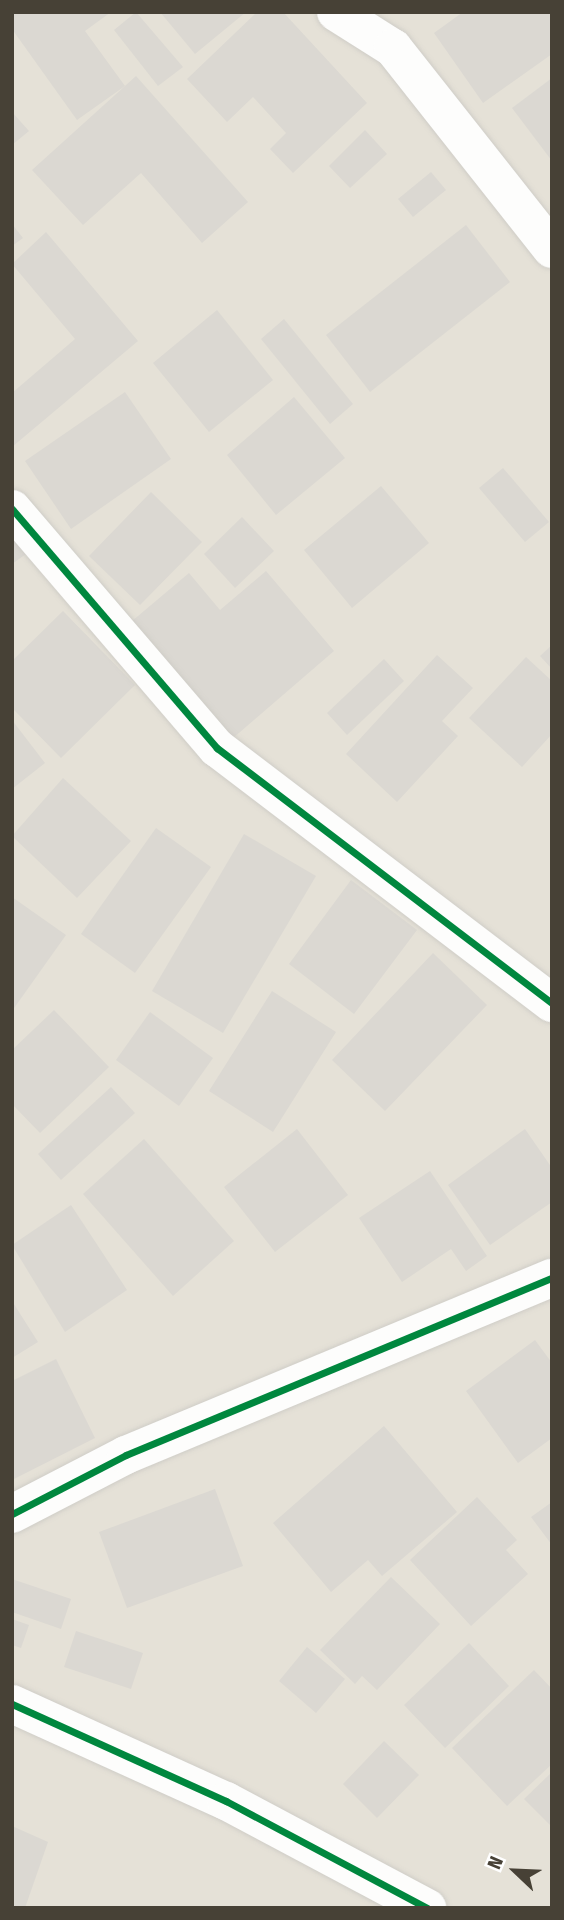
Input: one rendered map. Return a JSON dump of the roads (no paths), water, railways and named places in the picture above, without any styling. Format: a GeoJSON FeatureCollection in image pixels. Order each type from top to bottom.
{"type":"FeatureCollection","features":[{"type":"Feature","properties":{"kind":"street"},"geometry":{"type":"LineString","coordinates":[[336,12],[393,48],[552,249]]}},
{"type":"Feature","properties":{"kind":"street"},"geometry":{"type":"LineString","coordinates":[[12,509],[217,748],[552,1003]]}},
{"type":"Feature","properties":{"kind":"street"},"geometry":{"type":"LineString","coordinates":[[12,1514],[126,1455],[552,1278]]}},
{"type":"Feature","properties":{"kind":"street"},"geometry":{"type":"LineString","coordinates":[[12,1704],[226,1801],[427,1908]]}}]}
